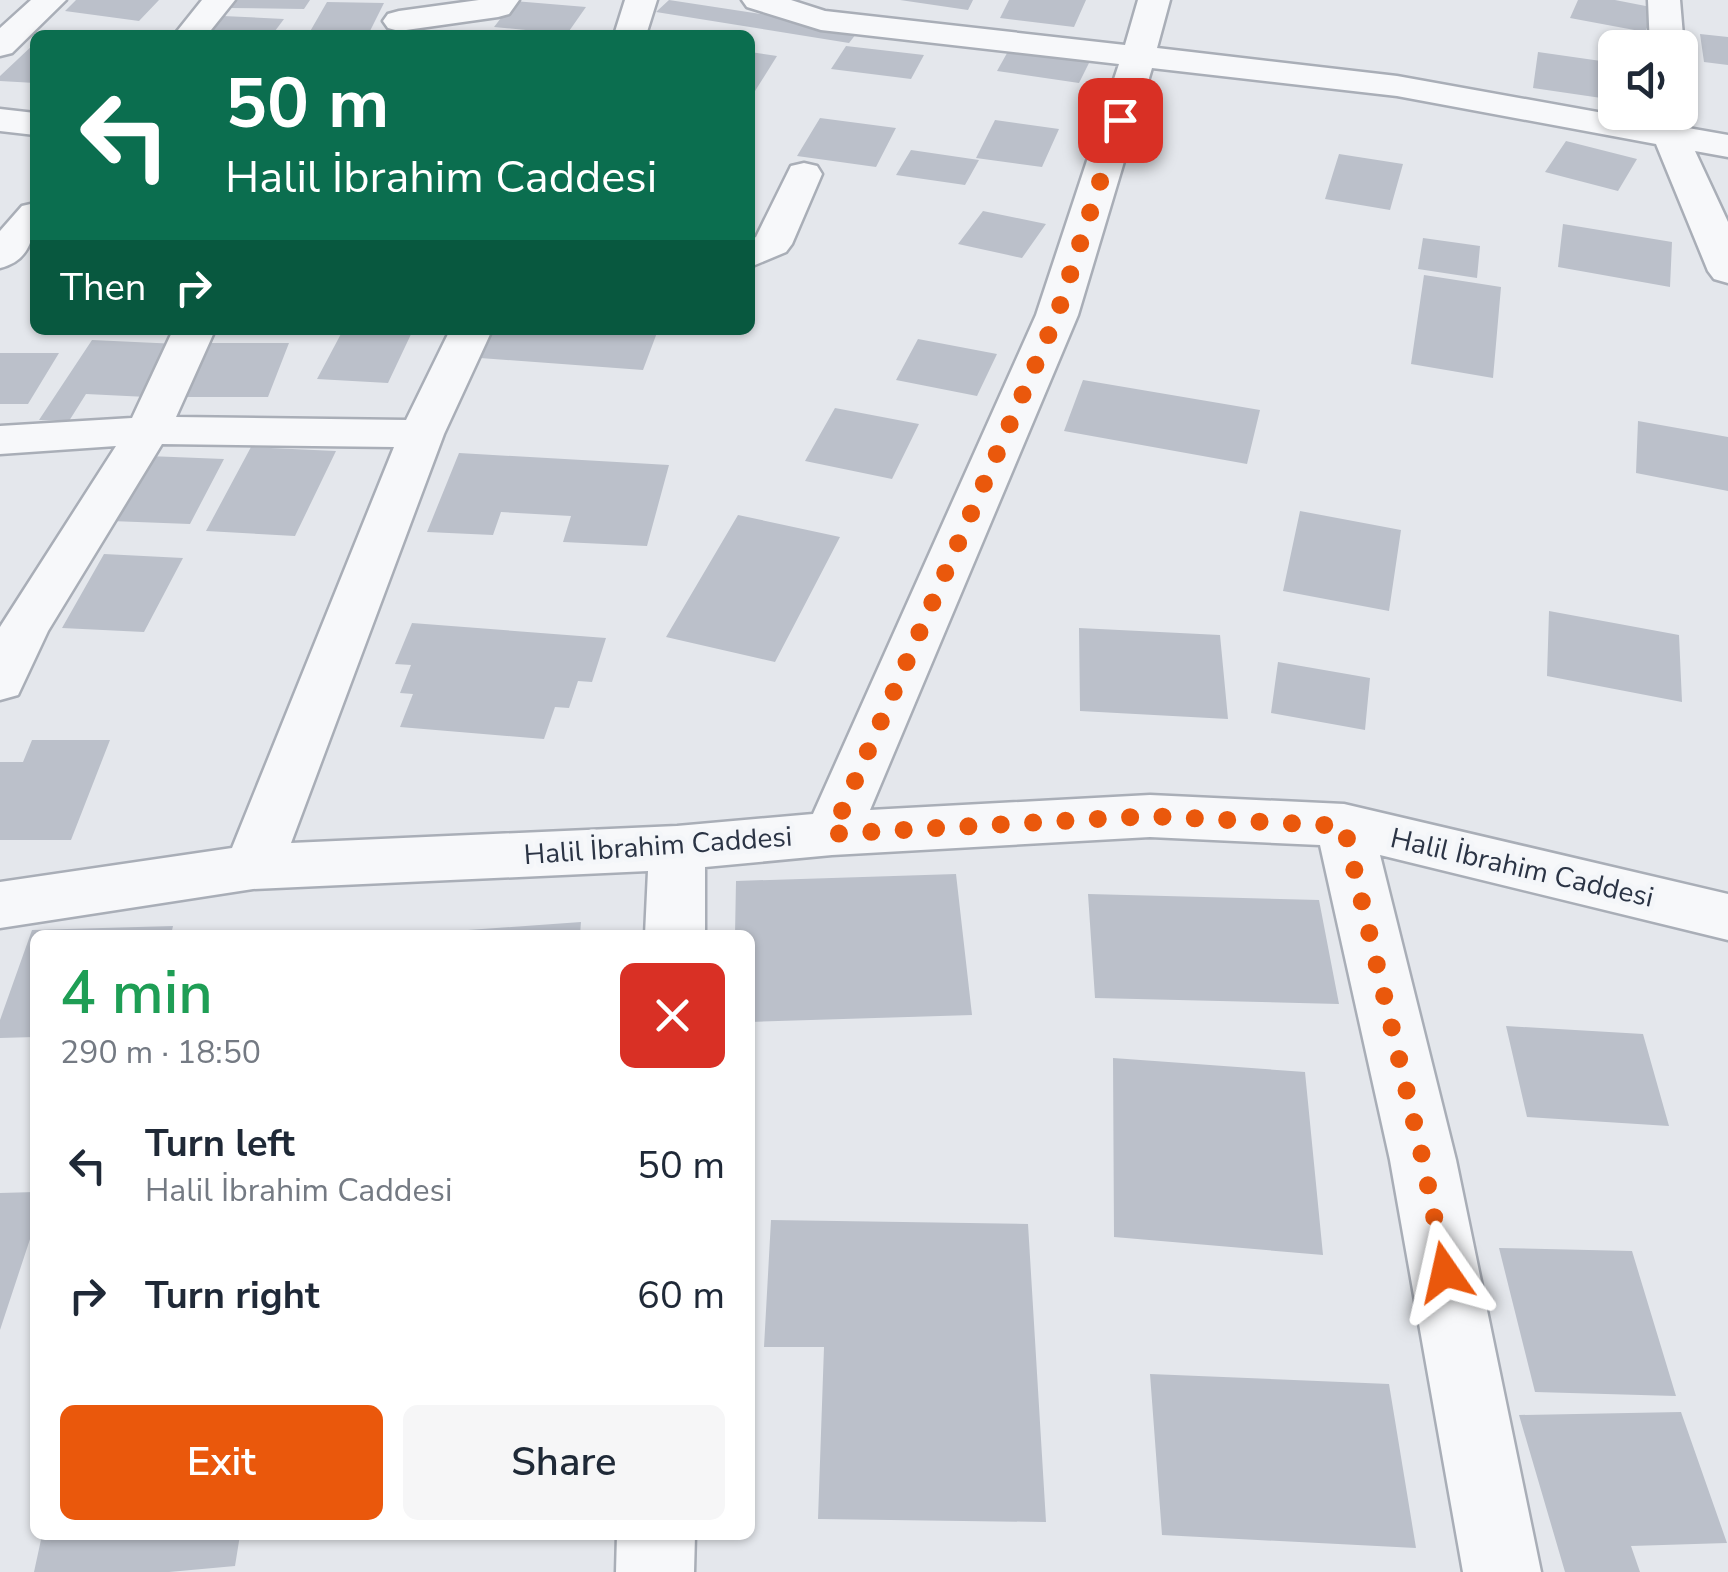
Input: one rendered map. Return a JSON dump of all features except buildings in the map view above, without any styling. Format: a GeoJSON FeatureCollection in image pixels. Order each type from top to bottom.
{"type":"FeatureCollection","features":[{"type":"Feature","properties":{"kind":"street"},"geometry":{"type":"LineString","coordinates":[[0,46],[50,0]]}},
{"type":"Feature","properties":{"kind":"street"},"geometry":{"type":"LineString","coordinates":[[194,30],[218,0]]}},
{"type":"Feature","properties":{"kind":"street"},"geometry":{"type":"LineString","coordinates":[[399,22],[498,7],[503,0]]}},
{"type":"Feature","properties":{"kind":"street"},"geometry":{"type":"LineString","coordinates":[[632,30],[641,0]]}},
{"type":"Feature","properties":{"kind":"street"},"geometry":{"type":"LineString","coordinates":[[758,0],[821,20],[1397,86],[1598,115]]}},
{"type":"Feature","properties":{"kind":"street"},"geometry":{"type":"LineString","coordinates":[[832,834],[1057,315],[1111,152],[1154,0]]}},
{"type":"Feature","properties":{"kind":"street"},"geometry":{"type":"LineString","coordinates":[[1664,0],[1666,30]]}},
{"type":"Feature","properties":{"kind":"street"},"geometry":{"type":"LineString","coordinates":[[0,120],[30,123]]}},
{"type":"Feature","properties":{"kind":"street"},"geometry":{"type":"LineString","coordinates":[[1673,130],[1728,271]]}},
{"type":"Feature","properties":{"kind":"street"},"geometry":{"type":"LineString","coordinates":[[1685,130],[1728,146]]}},
{"type":"Feature","properties":{"kind":"street"},"geometry":{"type":"LineString","coordinates":[[755,253],[772,244],[804,174]]}},
{"type":"Feature","properties":{"kind":"street"},"geometry":{"type":"LineString","coordinates":[[0,256],[30,220]]}},
{"type":"Feature","properties":{"kind":"street"},"geometry":{"type":"LineString","coordinates":[[0,682],[24,631],[148,430],[192,335]]}},
{"type":"Feature","properties":{"kind":"street"},"geometry":{"type":"LineString","coordinates":[[254,866],[422,434],[470,335]]}},
{"type":"Feature","properties":{"kind":"street"},"geometry":{"type":"LineString","coordinates":[[0,440],[148,430],[422,434]]}},
{"type":"Feature","properties":{"kind":"street","name":"Halil İbrahim Caddesi"},"geometry":{"type":"LineString","coordinates":[[0,905],[254,866],[677,848],[832,834],[1150,816],[1344,826],[1728,916]]}},
{"type":"Feature","properties":{"kind":"street"},"geometry":{"type":"LineString","coordinates":[[1344,826],[1423,1160],[1502,1572]]}},
{"type":"Feature","properties":{"kind":"street"},"geometry":{"type":"LineString","coordinates":[[674,930],[677,848]]}},
{"type":"Feature","properties":{"kind":"street"},"geometry":{"type":"LineString","coordinates":[[655,1572],[656,1540]]}},
{"type":"Feature","properties":{"kind":"route"},"geometry":{"type":"LineString","coordinates":[[1120,120],[1057,315],[832,834],[1150,816],[1344,826],[1423,1160],[1445,1272]]}}]}
